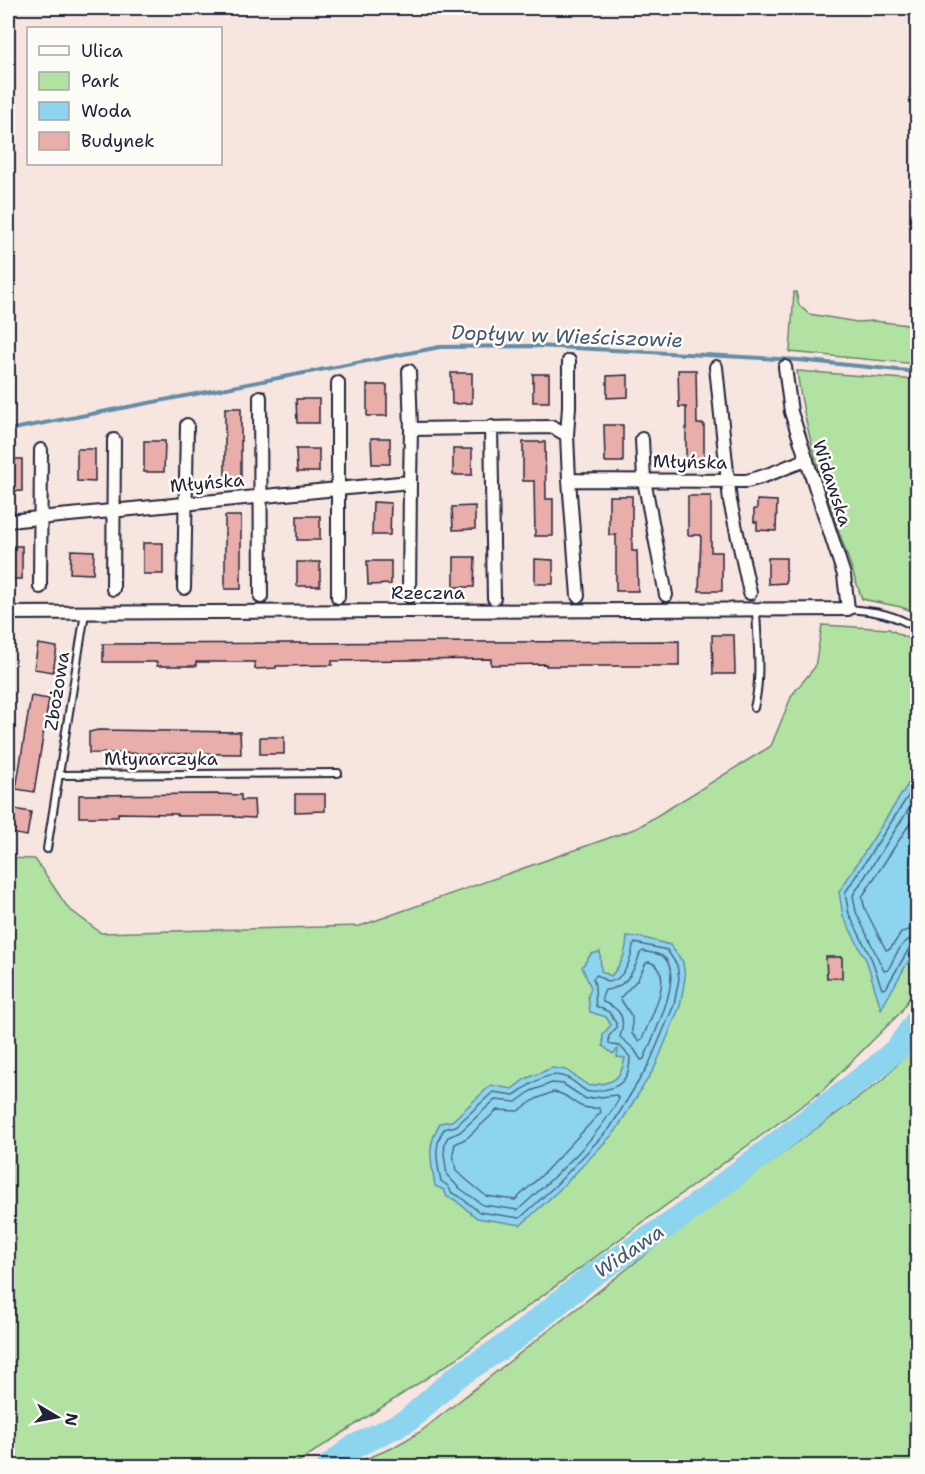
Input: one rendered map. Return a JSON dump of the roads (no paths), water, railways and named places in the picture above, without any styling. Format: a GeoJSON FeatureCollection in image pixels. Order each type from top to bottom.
{"type":"FeatureCollection","features":[{"type":"Feature","properties":{"kind":"street"},"geometry":{"type":"LineString","coordinates":[[569,361],[567,435],[578,596]]}},
{"type":"Feature","properties":{"kind":"street"},"geometry":{"type":"LineString","coordinates":[[716,366],[730,501],[750,593]]}},
{"type":"Feature","properties":{"kind":"street","name":"Widawska"},"geometry":{"type":"LineString","coordinates":[[785,367],[790,412],[843,575],[848,609]]}},
{"type":"Feature","properties":{"kind":"street"},"geometry":{"type":"LineString","coordinates":[[409,596],[410,371]]}},
{"type":"Feature","properties":{"kind":"street"},"geometry":{"type":"LineString","coordinates":[[338,383],[338,597]]}},
{"type":"Feature","properties":{"kind":"street"},"geometry":{"type":"LineString","coordinates":[[260,397],[261,597]]}},
{"type":"Feature","properties":{"kind":"street"},"geometry":{"type":"LineString","coordinates":[[184,588],[187,425]]}},
{"type":"Feature","properties":{"kind":"street"},"geometry":{"type":"LineString","coordinates":[[491,427],[494,598]]}},
{"type":"Feature","properties":{"kind":"street"},"geometry":{"type":"LineString","coordinates":[[411,429],[553,427],[567,435]]}},
{"type":"Feature","properties":{"kind":"street"},"geometry":{"type":"LineString","coordinates":[[642,439],[644,480],[666,595]]}},
{"type":"Feature","properties":{"kind":"street"},"geometry":{"type":"LineString","coordinates":[[113,589],[114,440]]}},
{"type":"Feature","properties":{"kind":"street"},"geometry":{"type":"LineString","coordinates":[[40,587],[41,450]]}},
{"type":"Feature","properties":{"kind":"street","name":"Młyńska"},"geometry":{"type":"LineString","coordinates":[[569,480],[729,481],[757,479],[807,460]]}},
{"type":"Feature","properties":{"kind":"street","name":"Młyńska"},"geometry":{"type":"LineString","coordinates":[[8,521],[410,482]]}},
{"type":"Feature","properties":{"kind":"street","name":"Rzeczna"},"geometry":{"type":"LineString","coordinates":[[8,613],[848,609]]}},
{"type":"Feature","properties":{"kind":"lane"},"geometry":{"type":"LineString","coordinates":[[754,708],[760,678],[757,662],[756,609]]}},
{"type":"Feature","properties":{"kind":"lane"},"geometry":{"type":"LineString","coordinates":[[848,609],[875,611],[900,619],[918,629]]}},
{"type":"Feature","properties":{"kind":"lane","name":"Zbożowa"},"geometry":{"type":"LineString","coordinates":[[59,775],[85,613]]}},
{"type":"Feature","properties":{"kind":"lane","name":"Młynarczyka"},"geometry":{"type":"LineString","coordinates":[[59,775],[338,773]]}},
{"type":"Feature","properties":{"kind":"lane"},"geometry":{"type":"LineString","coordinates":[[46,849],[59,775]]}},
{"type":"Feature","properties":{"kind":"water"},"geometry":{"type":"Polygon","coordinates":[[[917,770],[917,946],[881,1009],[867,962],[843,916],[839,892],[917,770]]]}},
{"type":"Feature","properties":{"kind":"water"},"geometry":{"type":"Polygon","coordinates":[[[627,936],[670,945],[683,962],[685,978],[680,1006],[655,1067],[615,1132],[558,1191],[521,1225],[477,1218],[455,1200],[447,1197],[444,1190],[435,1186],[431,1146],[440,1123],[452,1121],[491,1085],[512,1089],[525,1079],[552,1068],[566,1070],[589,1086],[609,1082],[617,1077],[625,1058],[617,1057],[618,1049],[613,1054],[603,1046],[603,1034],[611,1025],[606,1017],[590,1012],[588,996],[591,988],[582,967],[591,954],[600,952],[601,971],[611,976],[623,958],[627,936]]]}},
{"type":"Feature","properties":{"kind":"waterway","name":"Dopływ w Wieściszowie"},"geometry":{"type":"LineString","coordinates":[[8,430],[440,347],[537,346],[798,360],[918,372]]}},
{"type":"Feature","properties":{"kind":"waterway","name":"Widawa"},"geometry":{"type":"LineString","coordinates":[[329,1466],[355,1446],[408,1420],[455,1378],[513,1340],[594,1274],[679,1218],[874,1069],[898,1048],[918,1019]]}}]}
